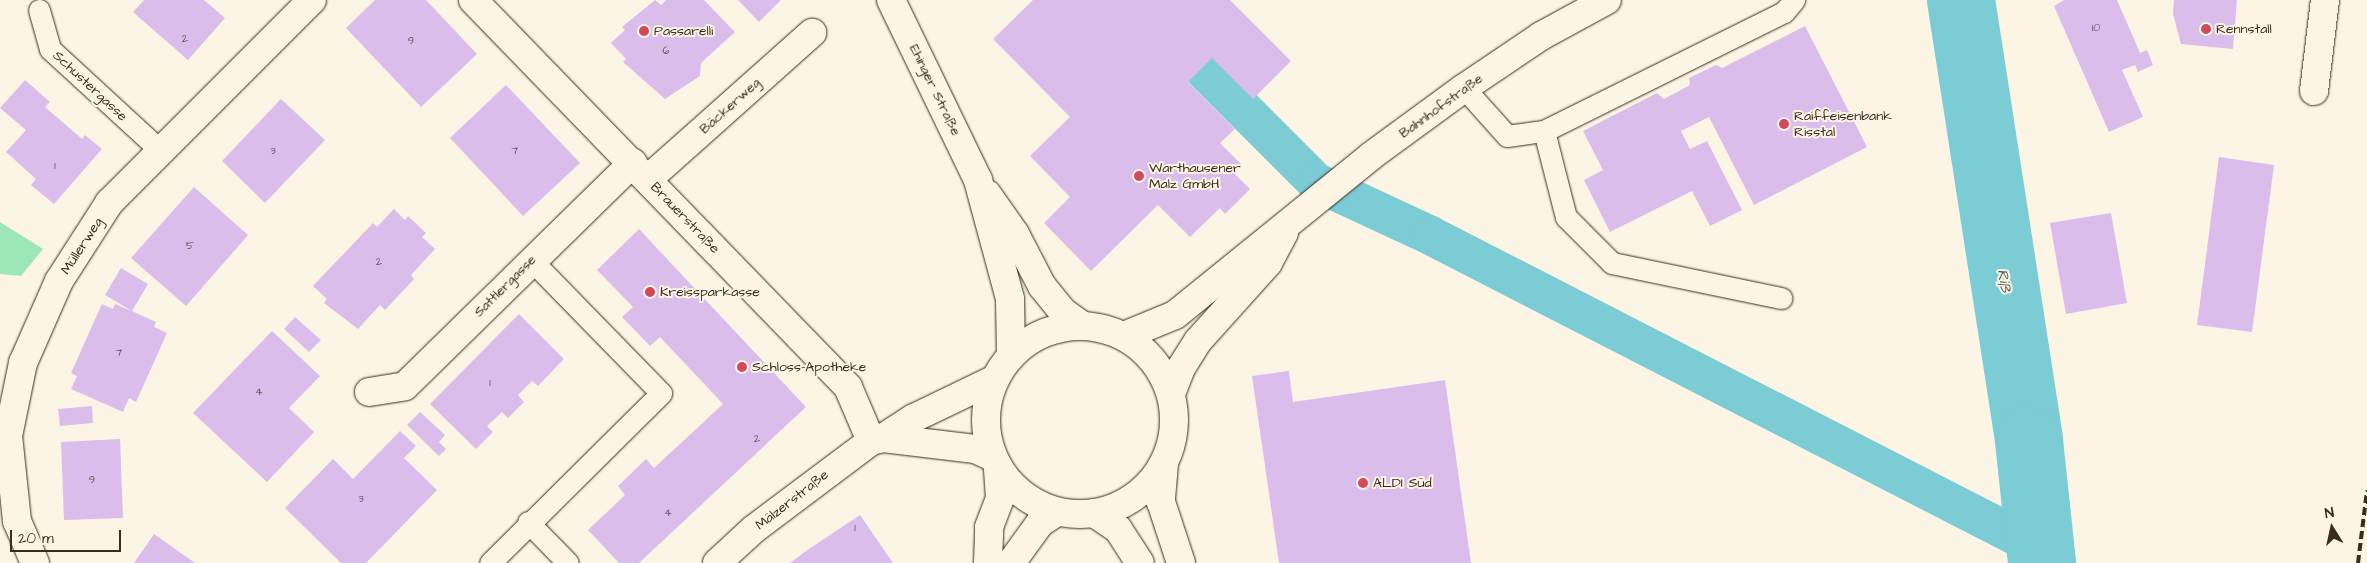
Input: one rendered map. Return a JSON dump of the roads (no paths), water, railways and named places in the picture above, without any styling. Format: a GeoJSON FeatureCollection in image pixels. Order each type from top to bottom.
{"type":"FeatureCollection","features":[{"type":"Feature","properties":{"kind":"street","name":"Müllerweg"},"geometry":{"type":"LineString","coordinates":[[35,563],[17,521],[4,437],[23,363],[59,281],[110,203],[160,150],[312,0]]}},
{"type":"Feature","properties":{"kind":"street","name":"Brauerstraße"},"geometry":{"type":"LineString","coordinates":[[473,0],[848,386],[877,440]]}},
{"type":"Feature","properties":{"kind":"street","name":"Ehinger Straße"},"geometry":{"type":"LineString","coordinates":[[891,0],[978,180],[1016,234],[1042,286],[1062,311],[1081,325]]}},
{"type":"Feature","properties":{"kind":"street","name":"Bahnhofstraße"},"geometry":{"type":"LineString","coordinates":[[1124,336],[1175,315],[1286,228],[1371,156],[1464,88],[1541,36],[1607,0]]}},
{"type":"Feature","properties":{"kind":"street"},"geometry":{"type":"LineString","coordinates":[[2314,91],[2325,0]]}},
{"type":"Feature","properties":{"kind":"street","name":"Bäckerweg"},"geometry":{"type":"LineString","coordinates":[[640,171],[812,33]]}},
{"type":"Feature","properties":{"kind":"street","name":"Sattlergasse"},"geometry":{"type":"LineString","coordinates":[[369,392],[406,386],[531,260],[640,171]]}},
{"type":"Feature","properties":{"kind":"street","name":"Ehinger Straße"},"geometry":{"type":"LineString","coordinates":[[978,180],[1010,300],[1011,355]]}},
{"type":"Feature","properties":{"kind":"street","name":"Bahnhofstraße"},"geometry":{"type":"LineString","coordinates":[[1172,394],[1181,368],[1198,340],[1268,263],[1286,228]]}},
{"type":"Feature","properties":{"kind":"street"},"geometry":{"type":"LineString","coordinates":[[988,563],[989,527],[1000,498],[995,462],[985,427],[993,380],[1011,355],[1043,333],[1081,325],[1124,336],[1145,351],[1161,370],[1172,394],[1172,442],[1164,464],[1162,502],[1181,563]]}},
{"type":"Feature","properties":{"kind":"street"},"geometry":{"type":"LineString","coordinates":[[877,440],[914,418],[993,380]]}},
{"type":"Feature","properties":{"kind":"street"},"geometry":{"type":"LineString","coordinates":[[877,440],[975,449],[995,462],[1022,495],[1057,512],[1094,513],[1133,498],[1164,464]]}},
{"type":"Feature","properties":{"kind":"street","name":"Mälzerstraße"},"geometry":{"type":"LineString","coordinates":[[717,563],[754,529],[877,440]]}},
{"type":"Feature","properties":{"kind":"street"},"geometry":{"type":"LineString","coordinates":[[1011,563],[1040,524],[1057,512]]}},
{"type":"Feature","properties":{"kind":"street"},"geometry":{"type":"LineString","coordinates":[[1094,513],[1118,529],[1140,563]]}},
{"type":"Feature","properties":{"kind":"lane"},"geometry":{"type":"LineString","coordinates":[[1464,88],[1507,136],[1544,132],[1784,12],[1794,0]]}},
{"type":"Feature","properties":{"kind":"lane","name":"Schustergasse"},"geometry":{"type":"LineString","coordinates":[[39,10],[50,49],[160,150]]}},
{"type":"Feature","properties":{"kind":"lane"},"geometry":{"type":"LineString","coordinates":[[1544,132],[1566,217],[1612,263],[1781,298]]}},
{"type":"Feature","properties":{"kind":"lane"},"geometry":{"type":"LineString","coordinates":[[490,563],[528,522],[661,392],[531,260]]}},
{"type":"Feature","properties":{"kind":"lane"},"geometry":{"type":"LineString","coordinates":[[528,522],[568,563]]}},
{"type":"Feature","properties":{"kind":"waterway"},"geometry":{"type":"LineString","coordinates":[[1134,0],[1316,182],[1430,235],[2040,548]]}},
{"type":"Feature","properties":{"kind":"waterway","name":"Riß"},"geometry":{"type":"LineString","coordinates":[[1961,0],[2029,441],[2042,563]]}},
{"type":"Feature","properties":{"kind":"railway"},"geometry":{"type":"LineString","coordinates":[[2358,563],[2367,491]]}},
{"type":"Feature","properties":{"kind":"place","name":"Rennstall"},"geometry":{"type":"Point","coordinates":[2206,29]}},
{"type":"Feature","properties":{"kind":"place","name":"Passarelli"},"geometry":{"type":"Point","coordinates":[644,31]}},
{"type":"Feature","properties":{"kind":"place","name":"Raiffeisenbank Risstal"},"geometry":{"type":"Point","coordinates":[1784,124]}},
{"type":"Feature","properties":{"kind":"place","name":"Warthausener Malz GmbH"},"geometry":{"type":"Point","coordinates":[1139,176]}},
{"type":"Feature","properties":{"kind":"place","name":"Kreissparkasse"},"geometry":{"type":"Point","coordinates":[650,292]}},
{"type":"Feature","properties":{"kind":"place","name":"Schloss-Apotheke"},"geometry":{"type":"Point","coordinates":[742,367]}},
{"type":"Feature","properties":{"kind":"place","name":"ALDI Süd"},"geometry":{"type":"Point","coordinates":[1363,483]}}]}
